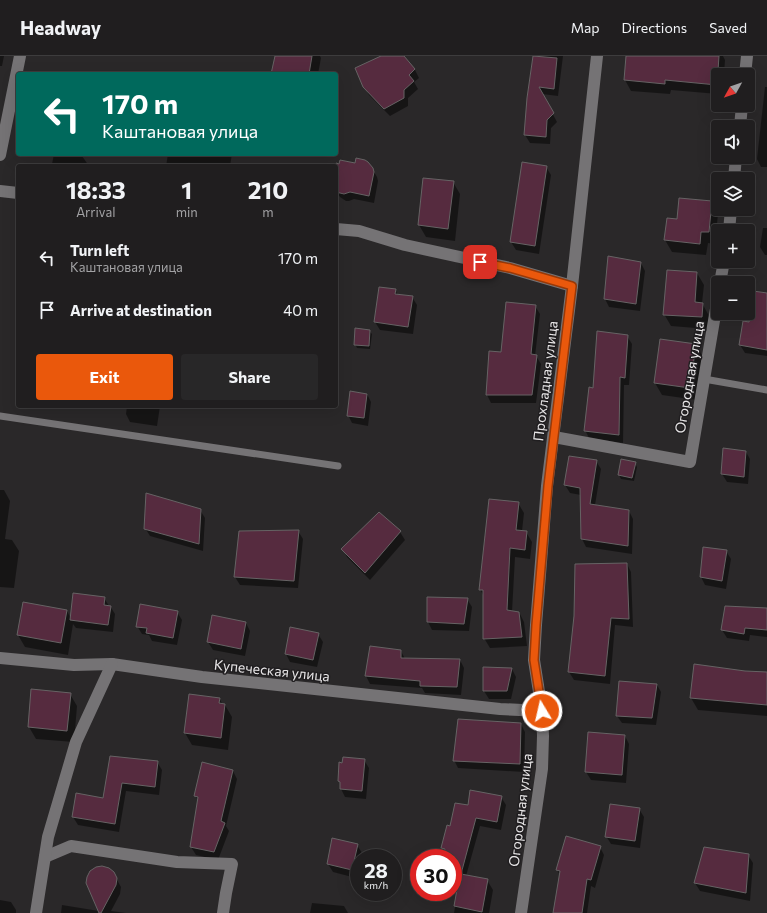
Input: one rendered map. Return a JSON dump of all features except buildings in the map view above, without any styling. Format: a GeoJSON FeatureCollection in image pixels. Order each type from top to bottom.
{"type":"FeatureCollection","features":[{"type":"Feature","properties":{"kind":"street"},"geometry":{"type":"LineString","coordinates":[[17,72],[20,56]]}},
{"type":"Feature","properties":{"kind":"street","name":"Прохладная улица"},"geometry":{"type":"LineString","coordinates":[[542,711],[534,660],[547,494],[598,56]]}},
{"type":"Feature","properties":{"kind":"street"},"geometry":{"type":"LineString","coordinates":[[746,68],[747,56]]}},
{"type":"Feature","properties":{"kind":"street"},"geometry":{"type":"LineString","coordinates":[[0,155],[16,76]]}},
{"type":"Feature","properties":{"kind":"street"},"geometry":{"type":"LineString","coordinates":[[0,191],[16,192]]}},
{"type":"Feature","properties":{"kind":"street"},"geometry":{"type":"LineString","coordinates":[[338,229],[359,231],[405,245],[510,268],[572,286]]}},
{"type":"Feature","properties":{"kind":"street","name":"Огородная улица"},"geometry":{"type":"LineString","coordinates":[[554,437],[690,462],[714,320]]}},
{"type":"Feature","properties":{"kind":"street","name":"Купеческая улица"},"geometry":{"type":"LineString","coordinates":[[0,658],[74,665],[112,664],[202,677],[500,709],[542,711]]}},
{"type":"Feature","properties":{"kind":"street"},"geometry":{"type":"LineString","coordinates":[[36,913],[48,837],[76,742],[112,664]]}},
{"type":"Feature","properties":{"kind":"street","name":"Огородная улица"},"geometry":{"type":"LineString","coordinates":[[521,913],[542,769],[542,711]]}},
{"type":"Feature","properties":{"kind":"street"},"geometry":{"type":"LineString","coordinates":[[45,857],[71,846],[176,862],[232,864],[223,913]]}},
{"type":"Feature","properties":{"kind":"lane"},"geometry":{"type":"LineString","coordinates":[[704,379],[767,390]]}},
{"type":"Feature","properties":{"kind":"lane"},"geometry":{"type":"LineString","coordinates":[[0,416],[338,466]]}},
{"type":"Feature","properties":{"kind":"route"},"geometry":{"type":"LineString","coordinates":[[480,262],[510,268],[572,286],[548,486],[536,625],[534,660],[542,711]]}}]}
